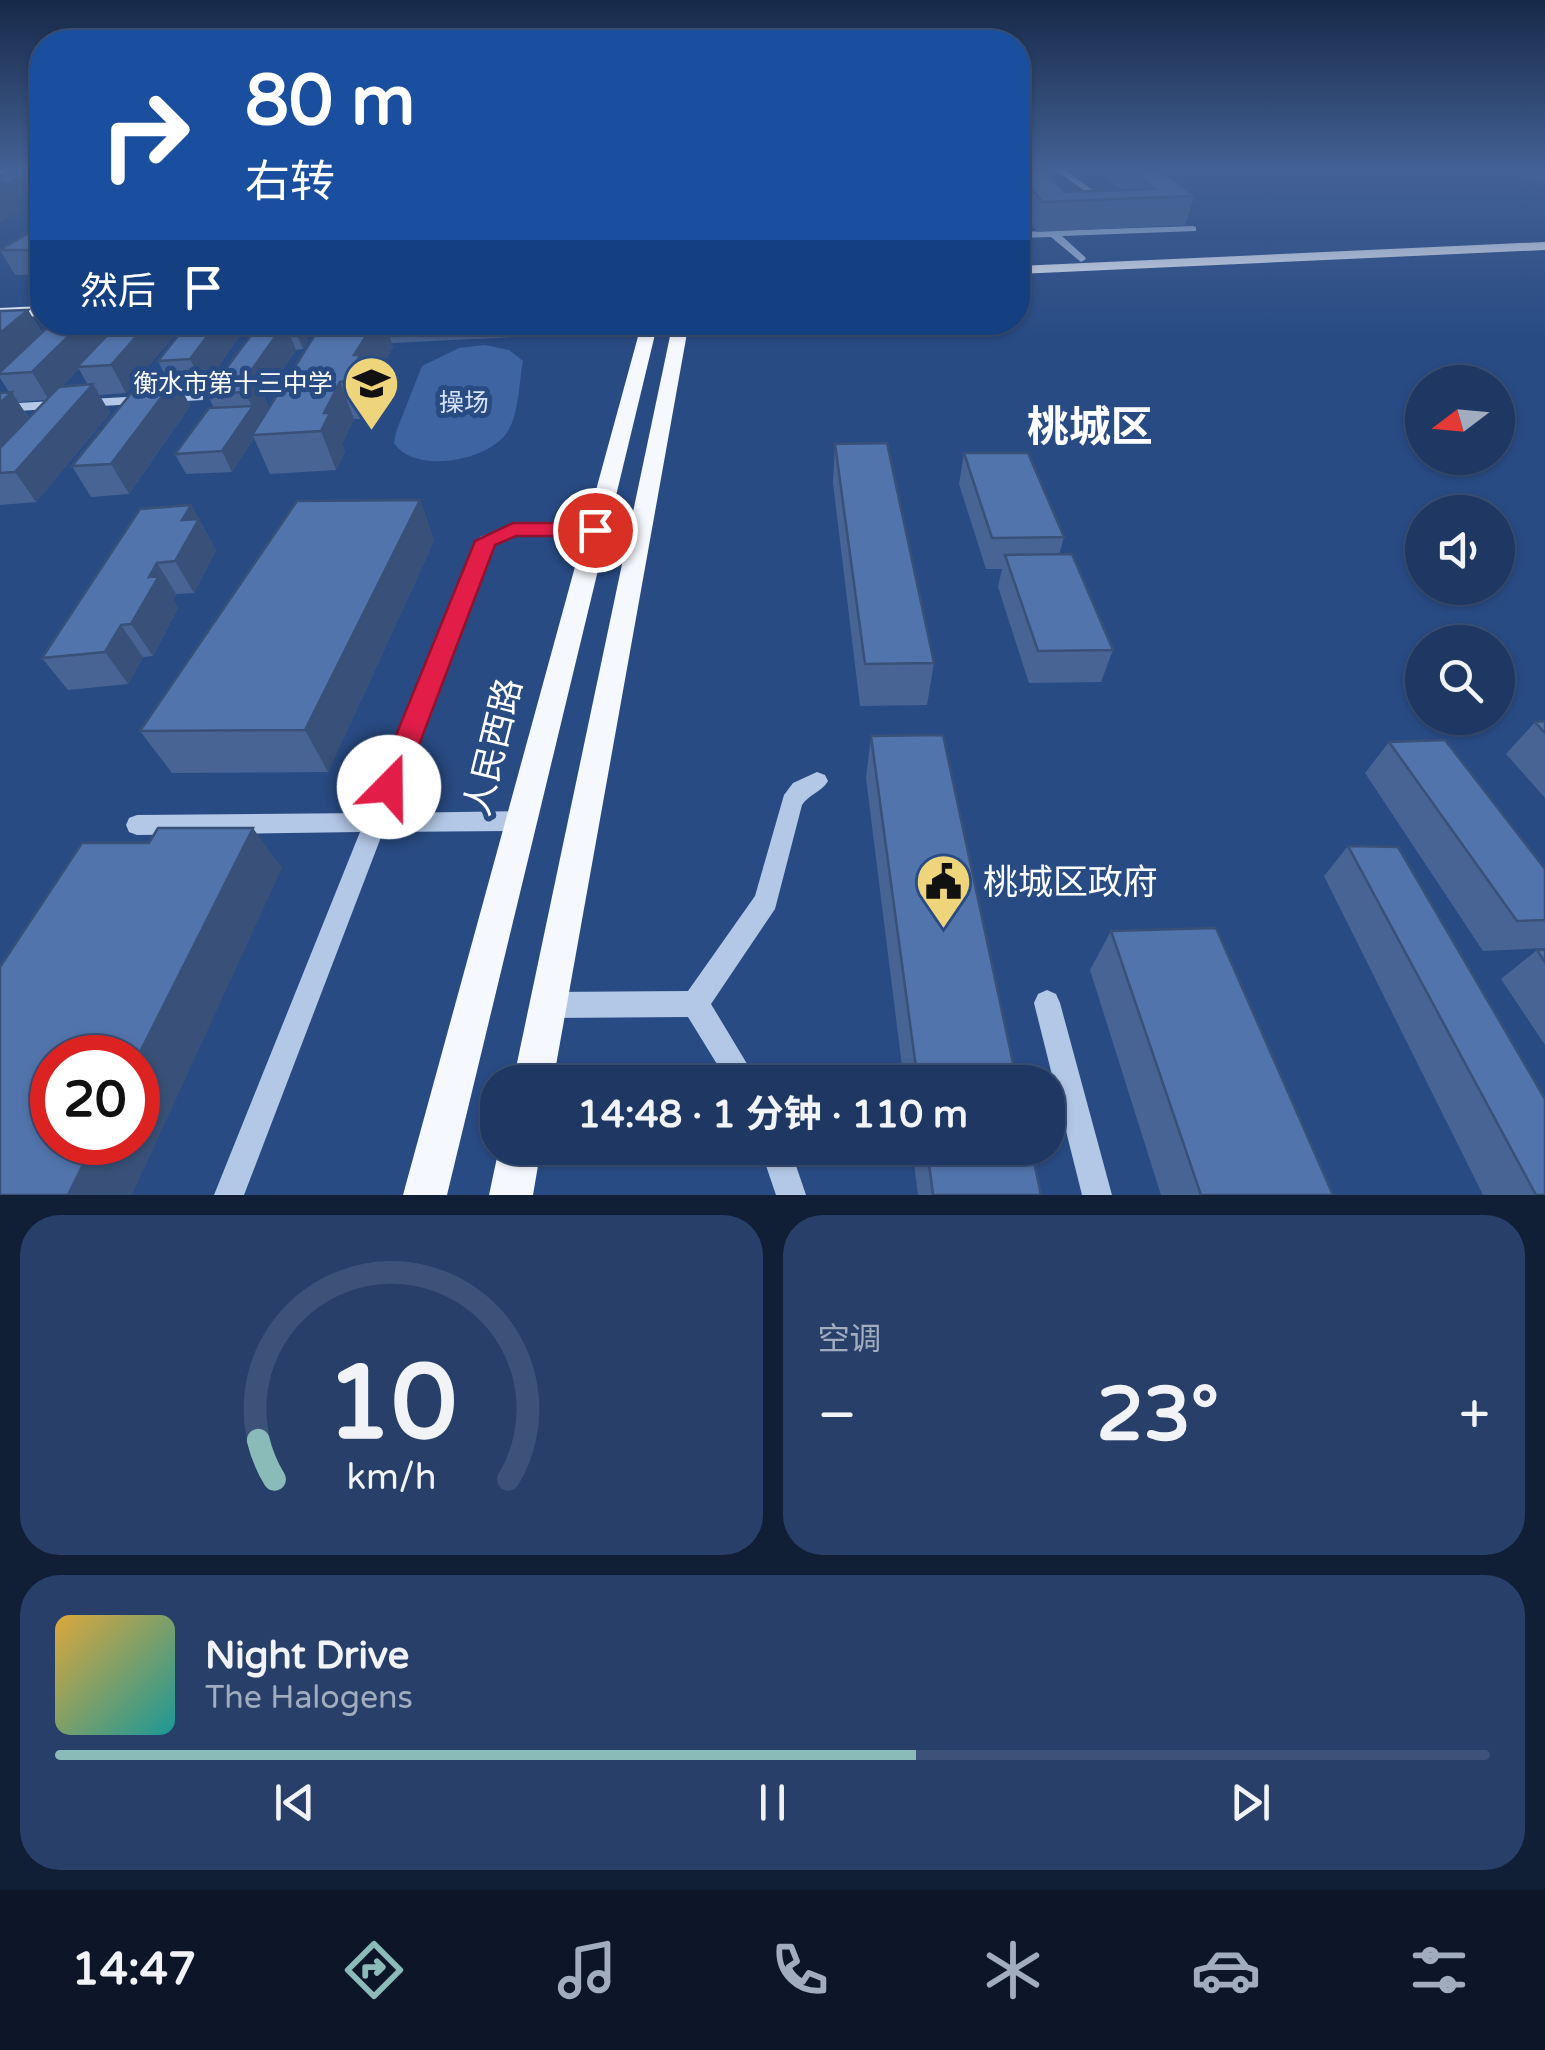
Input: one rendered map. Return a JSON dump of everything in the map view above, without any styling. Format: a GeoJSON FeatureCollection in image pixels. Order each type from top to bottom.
{"type":"FeatureCollection","features":[{"type":"Feature","properties":{"kind":"main road"},"geometry":{"type":"LineString","coordinates":[[1030,265],[1545,242]]}},
{"type":"Feature","properties":{"kind":"main road"},"geometry":{"type":"LineString","coordinates":[[1030,265],[1545,242]]}},
{"type":"Feature","properties":{"kind":"main road"},"geometry":{"type":"LineString","coordinates":[[0,305],[30,311]]}},
{"type":"Feature","properties":{"kind":"main road"},"geometry":{"type":"LineString","coordinates":[[0,313],[30,312]]}},
{"type":"Feature","properties":{"kind":"main road","name":"人民西路"},"geometry":{"type":"LineString","coordinates":[[425,1195],[647,335]]}},
{"type":"Feature","properties":{"kind":"main road"},"geometry":{"type":"LineString","coordinates":[[536,1065],[679,335]]}},
{"type":"Feature","properties":{"kind":"main road"},"geometry":{"type":"LineString","coordinates":[[511,1195],[517,1165]]}},
{"type":"Feature","properties":{"kind":"lane"},"geometry":{"type":"LineString","coordinates":[[1030,235],[1193,228]]}},
{"type":"Feature","properties":{"kind":"lane"},"geometry":{"type":"LineString","coordinates":[[1054,234],[1081,260]]}},
{"type":"Feature","properties":{"kind":"lane"},"geometry":{"type":"LineString","coordinates":[[0,408],[198,397]]}},
{"type":"Feature","properties":{"kind":"lane"},"geometry":{"type":"LineString","coordinates":[[229,1195],[486,541],[513,530],[595,530]]}},
{"type":"Feature","properties":{"kind":"lane"},"geometry":{"type":"LineString","coordinates":[[694,1004],[766,901],[792,802],[801,789],[817,781]]}},
{"type":"Feature","properties":{"kind":"lane"},"geometry":{"type":"LineString","coordinates":[[137,825],[521,821]]}},
{"type":"Feature","properties":{"kind":"lane"},"geometry":{"type":"LineString","coordinates":[[1047,1003],[1097,1195]]}},
{"type":"Feature","properties":{"kind":"lane"},"geometry":{"type":"LineString","coordinates":[[548,1005],[694,1004],[712,1025],[734,1065]]}},
{"type":"Feature","properties":{"kind":"lane"},"geometry":{"type":"LineString","coordinates":[[780,1165],[791,1195]]}},
{"type":"Feature","properties":{"kind":"green space","name":"操场"},"geometry":{"type":"Polygon","coordinates":[[[485,345],[509,350],[523,361],[517,406],[508,431],[486,450],[452,460],[418,459],[404,453],[394,443],[396,432],[422,366],[459,348],[485,345]]]}},
{"type":"Feature","properties":{"kind":"building"},"geometry":{"type":"Polygon","coordinates":[[[30,232],[30,250],[0,250],[30,232]]]}},
{"type":"Feature","properties":{"kind":"building"},"geometry":{"type":"Polygon","coordinates":[[[28,310],[0,333],[0,311],[28,310]]]}},
{"type":"Feature","properties":{"kind":"building"},"geometry":{"type":"Polygon","coordinates":[[[39,335],[70,335],[32,372],[0,372],[39,335]]]}},
{"type":"Feature","properties":{"kind":"building"},"geometry":{"type":"Polygon","coordinates":[[[108,335],[138,335],[111,365],[77,367],[108,335]]]}},
{"type":"Feature","properties":{"kind":"building"},"geometry":{"type":"Polygon","coordinates":[[[179,335],[208,335],[190,359],[158,361],[179,335]]]}},
{"type":"Feature","properties":{"kind":"building"},"geometry":{"type":"Polygon","coordinates":[[[251,335],[276,335],[246,378],[256,378],[245,392],[207,394],[251,335]]]}},
{"type":"Feature","properties":{"kind":"building"},"geometry":{"type":"Polygon","coordinates":[[[315,335],[367,335],[354,355],[360,355],[346,381],[340,382],[324,413],[330,413],[321,431],[252,435],[315,335]]]}},
{"type":"Feature","properties":{"kind":"building"},"geometry":{"type":"Polygon","coordinates":[[[176,378],[111,464],[72,466],[142,380],[176,378]]]}},
{"type":"Feature","properties":{"kind":"building"},"geometry":{"type":"Polygon","coordinates":[[[93,384],[15,472],[0,473],[0,448],[59,387],[93,384]]]}},
{"type":"Feature","properties":{"kind":"building"},"geometry":{"type":"Polygon","coordinates":[[[253,406],[222,451],[175,454],[209,408],[253,406]]]}},
{"type":"Feature","properties":{"kind":"building"},"geometry":{"type":"Polygon","coordinates":[[[887,443],[934,663],[865,664],[835,444],[887,443]]]}},
{"type":"Feature","properties":{"kind":"building"},"geometry":{"type":"Polygon","coordinates":[[[964,453],[1028,453],[1064,537],[992,538],[964,453]]]}},
{"type":"Feature","properties":{"kind":"building"},"geometry":{"type":"Polygon","coordinates":[[[420,500],[305,730],[140,731],[297,501],[420,500]]]}},
{"type":"Feature","properties":{"kind":"building"},"geometry":{"type":"Polygon","coordinates":[[[191,505],[182,520],[199,519],[175,561],[157,563],[149,577],[159,576],[131,624],[121,625],[105,652],[42,658],[140,509],[191,505]]]}},
{"type":"Feature","properties":{"kind":"building"},"geometry":{"type":"Polygon","coordinates":[[[1072,554],[1113,650],[1038,651],[1005,555],[1072,554]]]}},
{"type":"Feature","properties":{"kind":"building"},"geometry":{"type":"Polygon","coordinates":[[[943,735],[1013,1065],[916,1065],[871,736],[943,735]]]}},
{"type":"Feature","properties":{"kind":"building"},"geometry":{"type":"Polygon","coordinates":[[[1445,740],[1545,869],[1545,920],[1517,921],[1389,742],[1445,740]]]}},
{"type":"Feature","properties":{"kind":"building"},"geometry":{"type":"Polygon","coordinates":[[[158,828],[253,828],[149,1035],[30,1035],[30,1165],[83,1165],[68,1195],[0,1195],[0,967],[82,843],[149,843],[158,828]]]}},
{"type":"Feature","properties":{"kind":"building"},"geometry":{"type":"Polygon","coordinates":[[[1348,846],[1398,847],[1545,1099],[1545,1195],[1536,1195],[1348,846]]]}},
{"type":"Feature","properties":{"kind":"building"},"geometry":{"type":"Polygon","coordinates":[[[1216,928],[1333,1195],[1201,1195],[1111,931],[1216,928]]]}},
{"type":"Feature","properties":{"kind":"building"},"geometry":{"type":"Polygon","coordinates":[[[929,1165],[1035,1165],[1041,1195],[933,1195],[929,1165]]]}},
{"type":"Feature","properties":{"kind":"place","name":"衡水市第十三中学"},"geometry":{"type":"Point","coordinates":[372,432]}},
{"type":"Feature","properties":{"kind":"place","name":"桃城区政府"},"geometry":{"type":"Point","coordinates":[944,931]}},
{"type":"Feature","properties":{"kind":"district","name":"桃城区"},"geometry":{"type":"Point","coordinates":[1090,426]}},
{"type":"Feature","properties":{"kind":"route"},"geometry":{"type":"LineString","coordinates":[[389,787],[486,541],[513,530],[595,530]]}}]}
